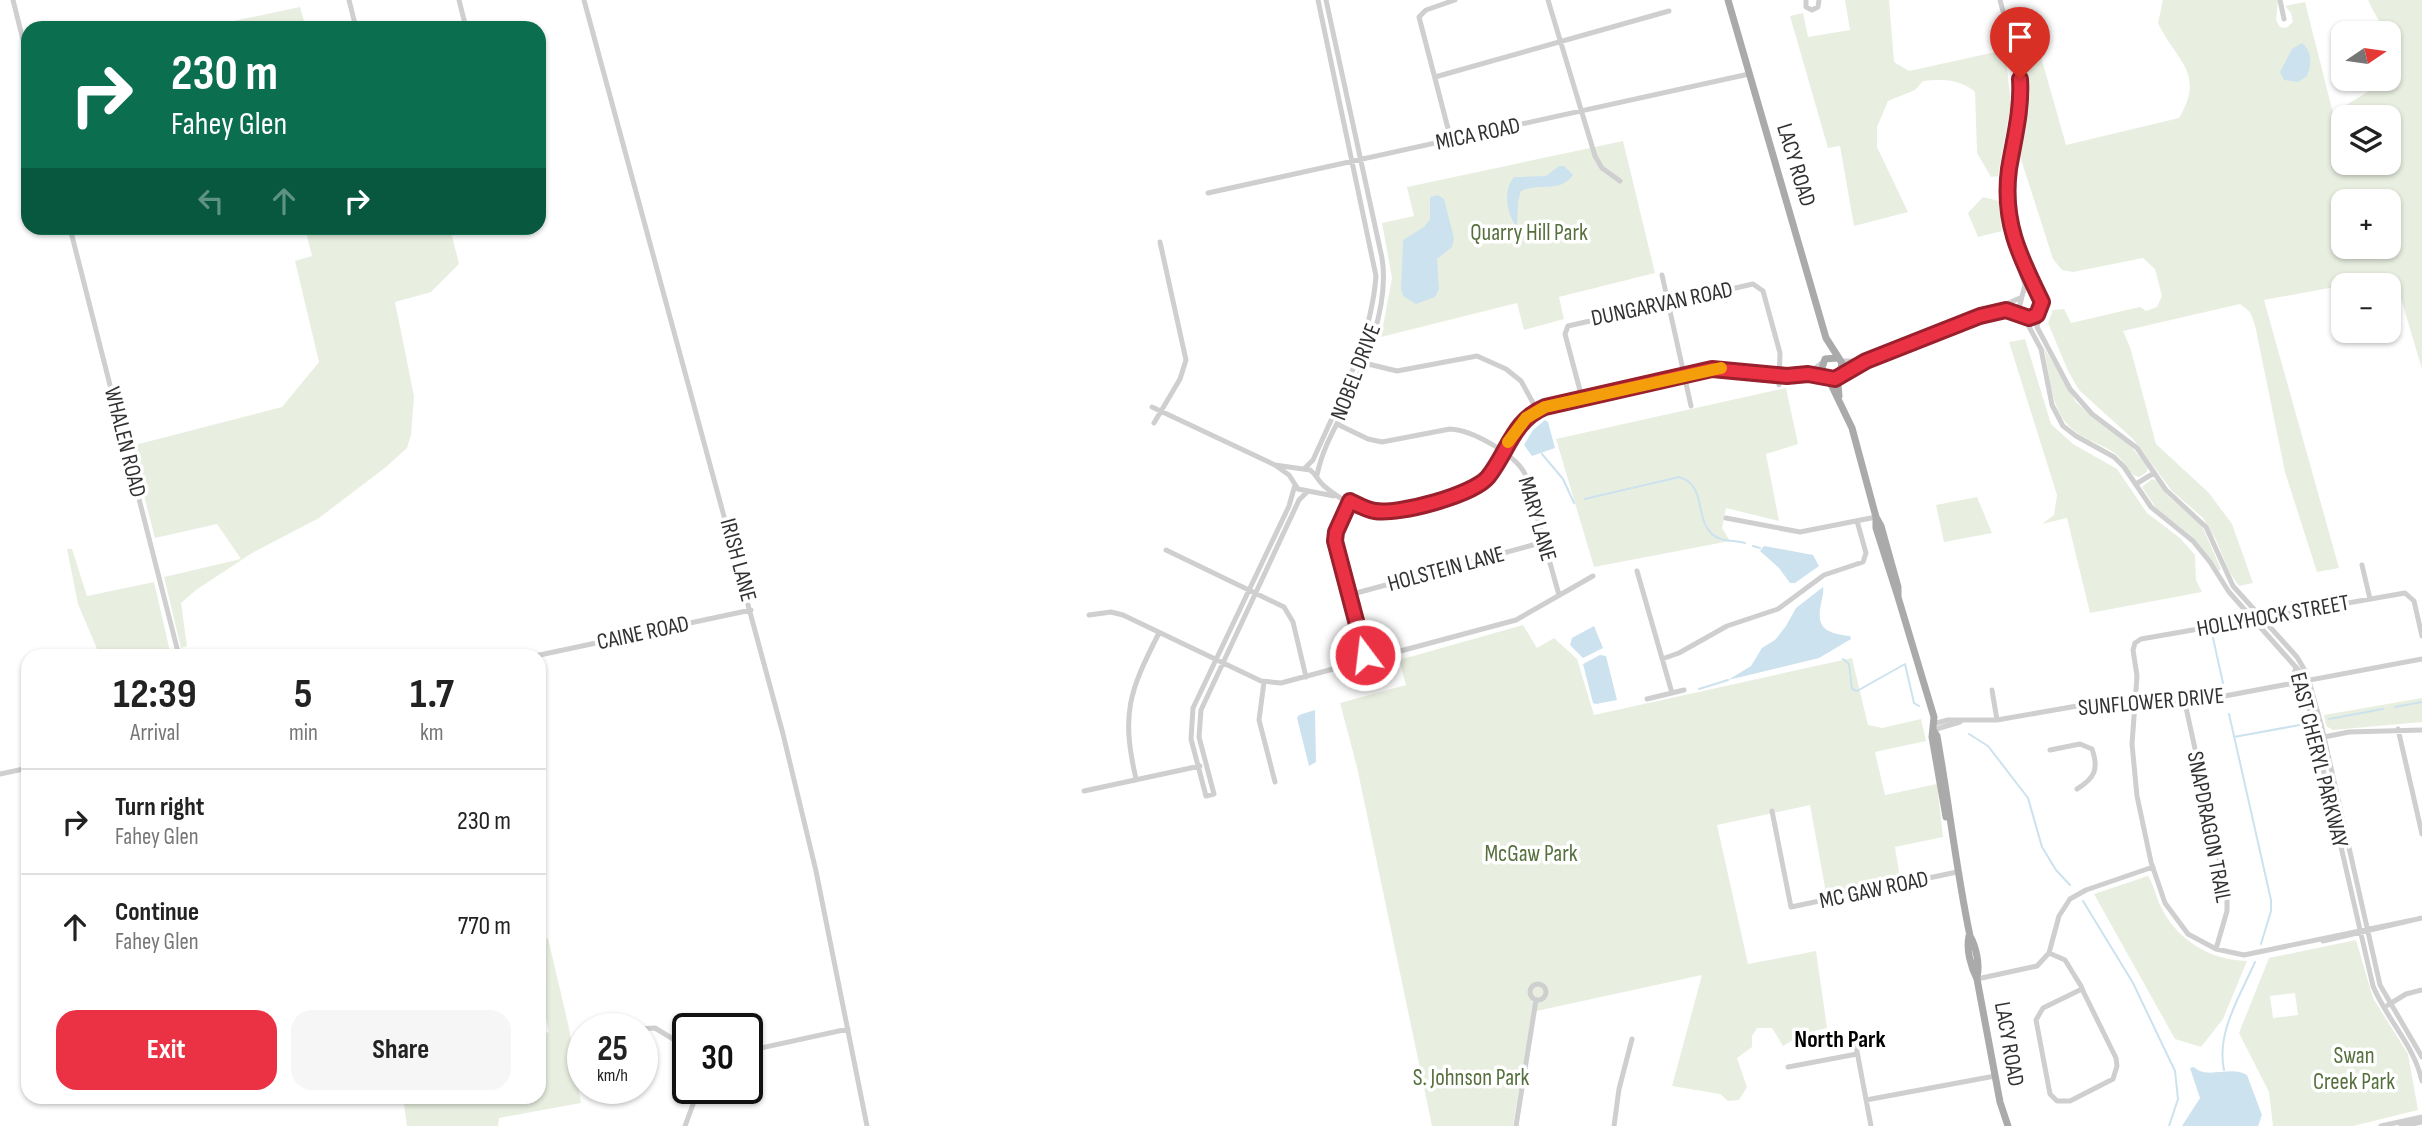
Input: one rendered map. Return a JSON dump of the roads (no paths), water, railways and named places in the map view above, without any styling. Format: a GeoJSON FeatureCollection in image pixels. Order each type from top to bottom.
{"type":"FeatureCollection","features":[{"type":"Feature","properties":{"kind":"main road","name":"LACY ROAD"},"geometry":{"type":"LineString","coordinates":[[1728,0],[1827,340],[1839,359],[1839,396]]}},
{"type":"Feature","properties":{"kind":"main road","name":"LACY ROAD"},"geometry":{"type":"LineString","coordinates":[[1827,340],[1821,368],[1839,396],[1852,428],[1875,517],[1875,528],[1934,717],[1931,737],[1969,936],[1973,942],[2003,1126]]}},
{"type":"Feature","properties":{"kind":"main road"},"geometry":{"type":"LineString","coordinates":[[1824,360],[1839,359]]}},
{"type":"Feature","properties":{"kind":"main road"},"geometry":{"type":"LineString","coordinates":[[1827,377],[1841,374]]}},
{"type":"Feature","properties":{"kind":"main road","name":"LACY ROAD"},"geometry":{"type":"LineString","coordinates":[[2003,1117],[2008,1126]]}},
{"type":"Feature","properties":{"kind":"street"},"geometry":{"type":"LineString","coordinates":[[13,0],[21,32]]}},
{"type":"Feature","properties":{"kind":"street"},"geometry":{"type":"LineString","coordinates":[[349,0],[354,21]]}},
{"type":"Feature","properties":{"kind":"street"},"geometry":{"type":"LineString","coordinates":[[459,0],[464,21]]}},
{"type":"Feature","properties":{"kind":"street","name":"IRISH LANE"},"geometry":{"type":"LineString","coordinates":[[584,0],[751,610],[811,846],[867,1126]]}},
{"type":"Feature","properties":{"kind":"street","name":"NOBEL DRIVE"},"geometry":{"type":"LineString","coordinates":[[1318,0],[1343,96],[1361,160],[1383,265],[1383,295],[1364,363],[1322,455],[1316,485],[1299,500],[1201,710],[1199,737],[1214,794],[1206,796],[1190,727],[1193,708],[1289,506],[1296,474],[1313,460],[1357,360],[1374,293],[1375,266],[1353,162],[1343,96],[1326,0]]}},
{"type":"Feature","properties":{"kind":"street"},"geometry":{"type":"LineString","coordinates":[[1451,140],[1419,21],[1420,14],[1455,0]]}},
{"type":"Feature","properties":{"kind":"street"},"geometry":{"type":"LineString","coordinates":[[1548,0],[1595,156],[1602,168],[1620,181]]}},
{"type":"Feature","properties":{"kind":"street"},"geometry":{"type":"LineString","coordinates":[[1806,0],[1806,6],[1812,10],[1818,7],[1819,0]]}},
{"type":"Feature","properties":{"kind":"street","name":"EAST CHERYL PARKWAY"},"geometry":{"type":"LineString","coordinates":[[2000,0],[2017,62],[2021,92],[2008,189],[2012,244],[2025,285],[2021,297]]}},
{"type":"Feature","properties":{"kind":"street"},"geometry":{"type":"LineString","coordinates":[[2280,0],[2284,19]]}},
{"type":"Feature","properties":{"kind":"street"},"geometry":{"type":"LineString","coordinates":[[1435,78],[1669,11]]}},
{"type":"Feature","properties":{"kind":"street","name":"MICA ROAD"},"geometry":{"type":"LineString","coordinates":[[1208,193],[1749,74]]}},
{"type":"Feature","properties":{"kind":"street","name":"EAST CHERYL PARKWAY"},"geometry":{"type":"LineString","coordinates":[[2011,234],[2040,298],[2038,327],[2070,389],[2092,414],[2137,448],[2172,497],[2206,527],[2233,586],[2297,657],[2307,682],[2364,930],[2380,985],[2422,1057]]}},
{"type":"Feature","properties":{"kind":"street","name":"WHALEN ROAD"},"geometry":{"type":"LineString","coordinates":[[72,235],[177,649]]}},
{"type":"Feature","properties":{"kind":"street"},"geometry":{"type":"LineString","coordinates":[[1154,423],[1180,379],[1186,360],[1160,242]]}},
{"type":"Feature","properties":{"kind":"street"},"geometry":{"type":"LineString","coordinates":[[1375,266],[1383,265]]}},
{"type":"Feature","properties":{"kind":"street"},"geometry":{"type":"LineString","coordinates":[[1662,275],[1691,406]]}},
{"type":"Feature","properties":{"kind":"street","name":"DUNGARVAN ROAD"},"geometry":{"type":"LineString","coordinates":[[1582,398],[1566,329],[1572,324],[1753,284],[1759,286],[1780,353],[1779,375]]}},
{"type":"Feature","properties":{"kind":"street"},"geometry":{"type":"LineString","coordinates":[[1841,374],[2029,293],[2040,298]]}},
{"type":"Feature","properties":{"kind":"street"},"geometry":{"type":"LineString","coordinates":[[2021,297],[2018,305],[2023,316]]}},
{"type":"Feature","properties":{"kind":"street"},"geometry":{"type":"LineString","coordinates":[[1980,316],[2006,310],[2034,317],[2041,310]]}},
{"type":"Feature","properties":{"kind":"street","name":"EAST CHERYL PARKWAY"},"geometry":{"type":"LineString","coordinates":[[2023,316],[2041,349],[2052,405],[2058,419],[2069,432],[2119,462],[2151,507],[2202,551],[2229,592],[2296,664],[2307,682]]}},
{"type":"Feature","properties":{"kind":"street"},"geometry":{"type":"LineString","coordinates":[[1357,360],[1396,371],[1477,356],[1506,369],[1521,381],[1537,410]]}},
{"type":"Feature","properties":{"kind":"street"},"geometry":{"type":"LineString","coordinates":[[1839,359],[1866,361]]}},
{"type":"Feature","properties":{"kind":"street"},"geometry":{"type":"LineString","coordinates":[[1808,374],[1824,360]]}},
{"type":"Feature","properties":{"kind":"street"},"geometry":{"type":"LineString","coordinates":[[1275,465],[1298,489],[1340,497],[1374,511],[1397,511],[1464,493],[1487,478],[1521,424],[1537,410],[1724,368],[1779,375],[1808,374],[1827,377]]}},
{"type":"Feature","properties":{"kind":"street"},"geometry":{"type":"LineString","coordinates":[[1779,375],[1779,385]]}},
{"type":"Feature","properties":{"kind":"street"},"geometry":{"type":"LineString","coordinates":[[1152,407],[1275,465],[1310,470],[1323,485],[1340,497]]}},
{"type":"Feature","properties":{"kind":"street","name":"MARY LANE"},"geometry":{"type":"LineString","coordinates":[[1337,424],[1368,439],[1382,442],[1455,429],[1466,432],[1516,460],[1525,474],[1559,595]]}},
{"type":"Feature","properties":{"kind":"street"},"geometry":{"type":"LineString","coordinates":[[2136,484],[2154,473]]}},
{"type":"Feature","properties":{"kind":"street"},"geometry":{"type":"LineString","coordinates":[[1350,501],[1335,536],[1367,661]]}},
{"type":"Feature","properties":{"kind":"street"},"geometry":{"type":"LineString","coordinates":[[1726,518],[1800,532],[1875,517]]}},
{"type":"Feature","properties":{"kind":"street"},"geometry":{"type":"LineString","coordinates":[[1662,659],[1679,653],[1727,626],[1778,610],[1824,575],[1863,562],[1866,553],[1857,521]]}},
{"type":"Feature","properties":{"kind":"street","name":"HOLSTEIN LANE"},"geometry":{"type":"LineString","coordinates":[[1349,595],[1544,542]]}},
{"type":"Feature","properties":{"kind":"street"},"geometry":{"type":"LineString","coordinates":[[1268,549],[1276,553]]}},
{"type":"Feature","properties":{"kind":"street"},"geometry":{"type":"LineString","coordinates":[[1166,550],[1281,605],[1291,617],[1307,677]]}},
{"type":"Feature","properties":{"kind":"street"},"geometry":{"type":"LineString","coordinates":[[2362,565],[2370,599]]}},
{"type":"Feature","properties":{"kind":"street"},"geometry":{"type":"LineString","coordinates":[[1637,571],[1672,692]]}},
{"type":"Feature","properties":{"kind":"street"},"geometry":{"type":"LineString","coordinates":[[1089,615],[1117,613],[1264,682],[1281,683],[1516,620],[1592,576]]}},
{"type":"Feature","properties":{"kind":"street","name":"HOLLYHOCK STREET"},"geometry":{"type":"LineString","coordinates":[[2135,702],[2137,676],[2133,650],[2135,643],[2141,639],[2405,593],[2411,596],[2422,636]]}},
{"type":"Feature","properties":{"kind":"street","name":"CAINE ROAD"},"geometry":{"type":"LineString","coordinates":[[546,654],[751,610]]}},
{"type":"Feature","properties":{"kind":"street"},"geometry":{"type":"LineString","coordinates":[[1136,779],[1129,748],[1128,706],[1138,675],[1159,633]]}},
{"type":"Feature","properties":{"kind":"street","name":"SUNFLOWER DRIVE"},"geometry":{"type":"LineString","coordinates":[[1933,727],[1997,720],[2100,702],[2185,703],[2422,659]]}},
{"type":"Feature","properties":{"kind":"street"},"geometry":{"type":"LineString","coordinates":[[2291,684],[2296,664]]}},
{"type":"Feature","properties":{"kind":"street"},"geometry":{"type":"LineString","coordinates":[[1264,682],[1259,720],[1275,782]]}},
{"type":"Feature","properties":{"kind":"street"},"geometry":{"type":"LineString","coordinates":[[1647,699],[1684,690]]}},
{"type":"Feature","properties":{"kind":"street"},"geometry":{"type":"LineString","coordinates":[[1992,690],[1997,720]]}},
{"type":"Feature","properties":{"kind":"street"},"geometry":{"type":"LineString","coordinates":[[2135,702],[2132,744],[2135,778],[2153,867],[2165,903],[2176,922],[2200,942],[2244,956],[2422,918]]}},
{"type":"Feature","properties":{"kind":"street","name":"SNAPDRAGON TRAIL"},"geometry":{"type":"LineString","coordinates":[[2185,703],[2227,895],[2227,911],[2216,949]]}},
{"type":"Feature","properties":{"kind":"street"},"geometry":{"type":"LineString","coordinates":[[1193,708],[1201,710]]}},
{"type":"Feature","properties":{"kind":"street"},"geometry":{"type":"LineString","coordinates":[[2398,729],[2422,834]]}},
{"type":"Feature","properties":{"kind":"street"},"geometry":{"type":"LineString","coordinates":[[2320,738],[2349,732],[2422,730]]}},
{"type":"Feature","properties":{"kind":"street"},"geometry":{"type":"LineString","coordinates":[[2050,750],[2080,744],[2092,749],[2094,776],[2077,789]]}},
{"type":"Feature","properties":{"kind":"street"},"geometry":{"type":"LineString","coordinates":[[1084,791],[1206,765]]}},
{"type":"Feature","properties":{"kind":"street"},"geometry":{"type":"LineString","coordinates":[[0,774],[21,770]]}},
{"type":"Feature","properties":{"kind":"street","name":"MC GAW ROAD"},"geometry":{"type":"LineString","coordinates":[[1772,811],[1791,907],[1957,872]]}},
{"type":"Feature","properties":{"kind":"street"},"geometry":{"type":"LineString","coordinates":[[1977,978],[2032,968],[2041,963],[2049,953],[2059,916],[2070,899],[2086,890],[2153,867]]}},
{"type":"Feature","properties":{"kind":"street","name":"EAST CHERYL PARKWAY"},"geometry":{"type":"LineString","coordinates":[[2364,930],[2373,986],[2383,1009],[2412,1051],[2422,1081]]}},
{"type":"Feature","properties":{"kind":"street"},"geometry":{"type":"LineString","coordinates":[[2049,953],[2065,960],[2082,989],[2118,1066],[2112,1079],[2070,1101],[2057,1101],[2049,1091],[2036,1020],[2043,1008],[2082,989]]}},
{"type":"Feature","properties":{"kind":"street"},"geometry":{"type":"LineString","coordinates":[[2383,1009],[2406,994],[2422,990]]}},
{"type":"Feature","properties":{"kind":"street"},"geometry":{"type":"LineString","coordinates":[[1516,1126],[1536,1000]]}},
{"type":"Feature","properties":{"kind":"street"},"geometry":{"type":"LineString","coordinates":[[763,1048],[848,1029]]}},
{"type":"Feature","properties":{"kind":"street"},"geometry":{"type":"LineString","coordinates":[[1614,1126],[1619,1089],[1632,1039]]}},
{"type":"Feature","properties":{"kind":"street"},"geometry":{"type":"LineString","coordinates":[[1856,1046],[1871,1126]]}},
{"type":"Feature","properties":{"kind":"street"},"geometry":{"type":"LineString","coordinates":[[1788,1067],[1857,1054]]}},
{"type":"Feature","properties":{"kind":"street"},"geometry":{"type":"LineString","coordinates":[[1866,1100],[1995,1076]]}},
{"type":"Feature","properties":{"kind":"street"},"geometry":{"type":"LineString","coordinates":[[685,1126],[693,1104]]}},
{"type":"Feature","properties":{"kind":"street"},"geometry":{"type":"LineString","coordinates":[[2381,1126],[2422,1116]]}},
{"type":"Feature","properties":{"kind":"street"},"geometry":{"type":"LineString","coordinates":[[2401,1126],[2422,1122]]}},
{"type":"Feature","properties":{"kind":"water"},"geometry":{"type":"Polygon","coordinates":[[[2302,43],[2310,58],[2307,76],[2298,82],[2284,80],[2280,72],[2292,49],[2302,43]]]}},
{"type":"Feature","properties":{"kind":"water"},"geometry":{"type":"Polygon","coordinates":[[[1559,166],[1564,166],[1573,175],[1568,181],[1555,186],[1521,191],[1517,227],[1510,216],[1507,202],[1508,188],[1514,177],[1546,176],[1559,166]]]}},
{"type":"Feature","properties":{"kind":"water"},"geometry":{"type":"Polygon","coordinates":[[[1438,195],[1444,199],[1454,238],[1452,247],[1437,259],[1439,289],[1435,297],[1416,304],[1403,296],[1401,289],[1403,240],[1424,227],[1430,219],[1430,197],[1438,195]]]}},
{"type":"Feature","properties":{"kind":"water"},"geometry":{"type":"Polygon","coordinates":[[[1545,420],[1548,422],[1555,448],[1532,456],[1524,445],[1533,430],[1545,420]]]}},
{"type":"Feature","properties":{"kind":"water"},"geometry":{"type":"Polygon","coordinates":[[[1764,546],[1813,555],[1819,566],[1795,583],[1790,583],[1779,568],[1760,551],[1764,546]]]}},
{"type":"Feature","properties":{"kind":"water"},"geometry":{"type":"Polygon","coordinates":[[[1823,587],[1820,613],[1822,625],[1830,632],[1850,636],[1851,639],[1819,658],[1728,680],[1751,666],[1762,648],[1775,640],[1786,626],[1796,608],[1823,587]]]}},
{"type":"Feature","properties":{"kind":"water"},"geometry":{"type":"Polygon","coordinates":[[[1594,626],[1603,648],[1583,658],[1570,645],[1572,638],[1594,626]]]}},
{"type":"Feature","properties":{"kind":"water"},"geometry":{"type":"Polygon","coordinates":[[[1600,655],[1606,656],[1617,700],[1596,704],[1593,703],[1583,664],[1600,655]]]}},
{"type":"Feature","properties":{"kind":"water"},"geometry":{"type":"Polygon","coordinates":[[[1315,710],[1316,762],[1309,766],[1297,718],[1315,710]]]}},
{"type":"Feature","properties":{"kind":"water"},"geometry":{"type":"Polygon","coordinates":[[[2190,1068],[2205,1072],[2233,1071],[2247,1075],[2262,1115],[2258,1126],[2182,1126],[2200,1098],[2190,1068]]]}},
{"type":"Feature","properties":{"kind":"waterway"},"geometry":{"type":"LineString","coordinates":[[1542,454],[1563,479],[1574,503]]}},
{"type":"Feature","properties":{"kind":"waterway"},"geometry":{"type":"LineString","coordinates":[[1585,499],[1679,477],[1693,487],[1703,519],[1712,534],[1723,540],[1745,543]]}},
{"type":"Feature","properties":{"kind":"waterway"},"geometry":{"type":"LineString","coordinates":[[1753,546],[1760,548]]}},
{"type":"Feature","properties":{"kind":"waterway"},"geometry":{"type":"LineString","coordinates":[[2213,638],[2223,683]]}},
{"type":"Feature","properties":{"kind":"waterway"},"geometry":{"type":"LineString","coordinates":[[1843,659],[1849,664],[1852,689],[1857,691],[1905,664],[1914,703],[1919,706]]}},
{"type":"Feature","properties":{"kind":"waterway"},"geometry":{"type":"LineString","coordinates":[[1699,689],[1728,680]]}},
{"type":"Feature","properties":{"kind":"waterway"},"geometry":{"type":"LineString","coordinates":[[2395,707],[2422,702]]}},
{"type":"Feature","properties":{"kind":"waterway"},"geometry":{"type":"LineString","coordinates":[[2329,719],[2383,709]]}},
{"type":"Feature","properties":{"kind":"waterway"},"geometry":{"type":"LineString","coordinates":[[2229,714],[2271,900],[2271,911],[2261,944]]}},
{"type":"Feature","properties":{"kind":"waterway"},"geometry":{"type":"LineString","coordinates":[[2234,737],[2305,724]]}},
{"type":"Feature","properties":{"kind":"waterway"},"geometry":{"type":"LineString","coordinates":[[1969,734],[1988,746],[2028,798],[2042,847],[2056,870],[2070,885]]}},
{"type":"Feature","properties":{"kind":"waterway"},"geometry":{"type":"LineString","coordinates":[[2083,901],[2133,983],[2175,1071],[2178,1099],[2169,1126]]}},
{"type":"Feature","properties":{"kind":"waterway"},"geometry":{"type":"LineString","coordinates":[[2224,1070],[2222,1056],[2226,1029],[2255,962]]}},
{"type":"Feature","properties":{"kind":"district","name":"North Park"},"geometry":{"type":"Point","coordinates":[1840,1039]}},
{"type":"Feature","properties":{"kind":"park label","name":"Quarry Hill Park"},"geometry":{"type":"Point","coordinates":[1529,233]}},
{"type":"Feature","properties":{"kind":"park label","name":"McGaw Park"},"geometry":{"type":"Point","coordinates":[1531,854]}},
{"type":"Feature","properties":{"kind":"park label","name":"Swan Creek Park"},"geometry":{"type":"Point","coordinates":[2354,1069]}},
{"type":"Feature","properties":{"kind":"park label","name":"S. Johnson Park"},"geometry":{"type":"Point","coordinates":[1471,1078]}}]}
